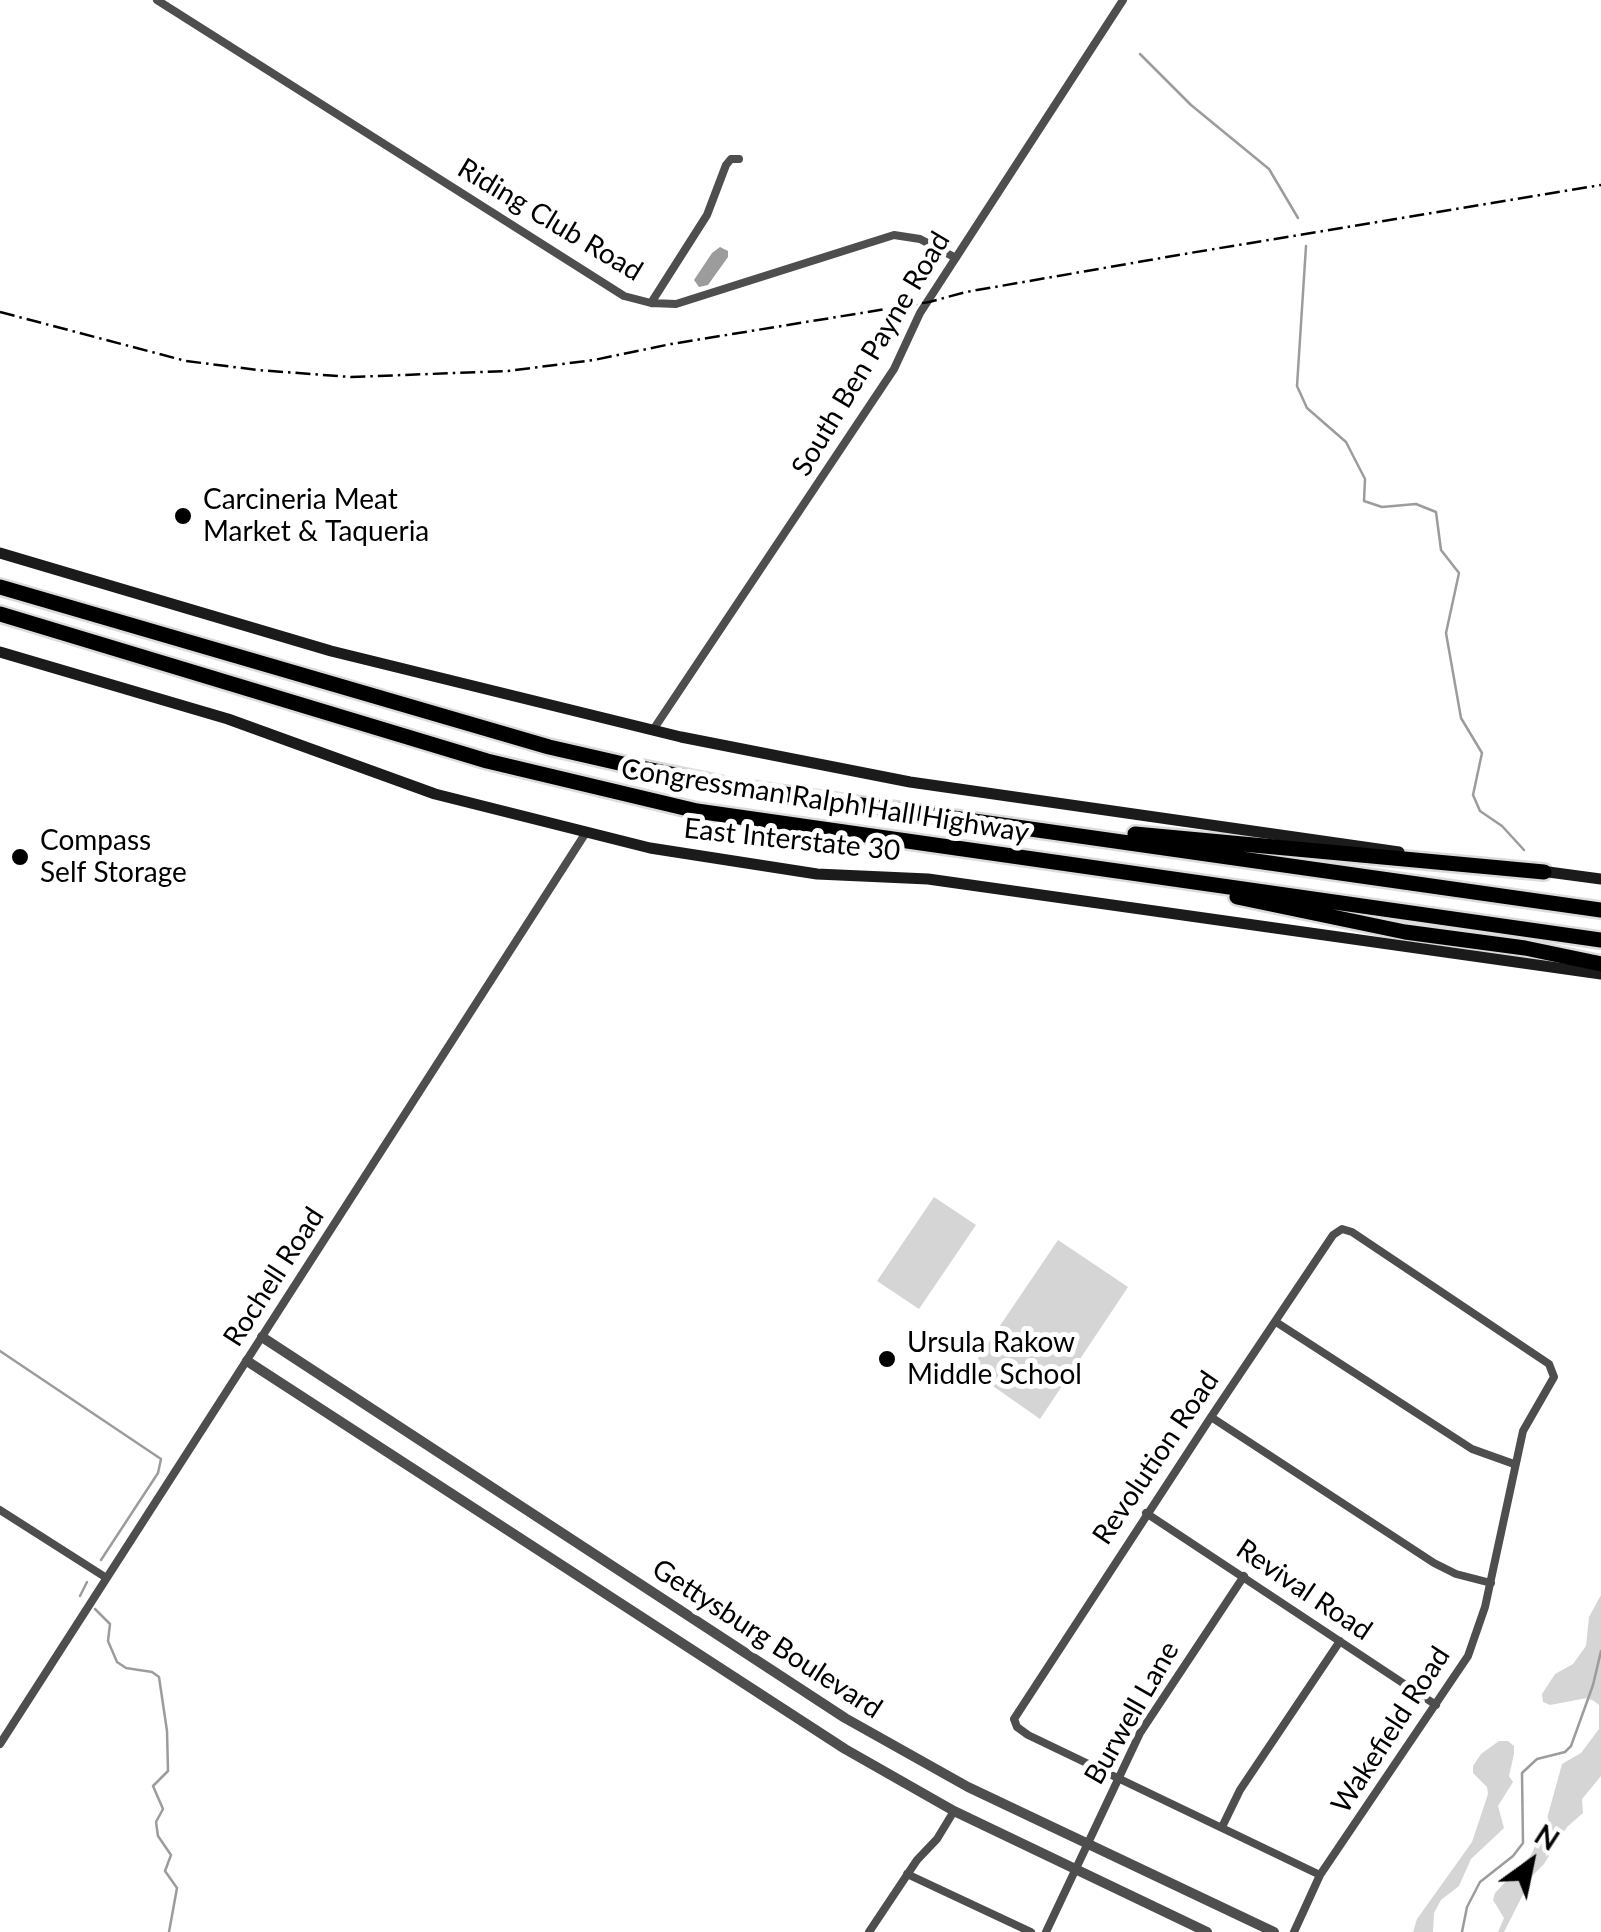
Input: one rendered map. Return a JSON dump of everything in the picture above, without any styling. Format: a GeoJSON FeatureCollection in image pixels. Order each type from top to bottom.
{"type":"FeatureCollection","features":[{"type":"Feature","properties":{"kind":"highway"},"geometry":{"type":"LineString","coordinates":[[0,576],[46,602]]}},
{"type":"Feature","properties":{"kind":"highway","name":"Congressman Ralph Hall Highway"},"geometry":{"type":"LineString","coordinates":[[0,587],[548,748],[735,787],[1601,910]]}},
{"type":"Feature","properties":{"kind":"highway","name":"Congressman Ralph Hall Highway"},"geometry":{"type":"LineString","coordinates":[[0,614],[321,714],[571,784],[697,811],[1601,940]]}},
{"type":"Feature","properties":{"kind":"highway"},"geometry":{"type":"LineString","coordinates":[[845,802],[1234,844],[1544,872]]}},
{"type":"Feature","properties":{"kind":"highway"},"geometry":{"type":"LineString","coordinates":[[1161,878],[1405,932],[1525,948],[1601,964]]}},
{"type":"Feature","properties":{"kind":"main road"},"geometry":{"type":"LineString","coordinates":[[0,553],[314,647],[653,730],[832,769],[1601,879]]}},
{"type":"Feature","properties":{"kind":"main road","name":"East Interstate 30"},"geometry":{"type":"LineString","coordinates":[[0,652],[228,718],[434,794],[586,834],[784,870],[928,879],[1601,974]]}},
{"type":"Feature","properties":{"kind":"street","name":"Riding Club Road"},"geometry":{"type":"LineString","coordinates":[[157,0],[624,296],[676,304],[894,236],[920,238],[956,258]]}},
{"type":"Feature","properties":{"kind":"street","name":"South Ben Payne Road"},"geometry":{"type":"LineString","coordinates":[[653,730],[894,370],[920,313],[1123,0]]}},
{"type":"Feature","properties":{"kind":"street"},"geometry":{"type":"LineString","coordinates":[[650,303],[707,215],[726,165],[731,159],[739,159]]}},
{"type":"Feature","properties":{"kind":"street","name":"Rochell Road"},"geometry":{"type":"LineString","coordinates":[[0,1744],[586,834]]}},
{"type":"Feature","properties":{"kind":"street","name":"Revolution Road"},"geometry":{"type":"LineString","coordinates":[[1117,1777],[1028,1736],[1014,1719],[1146,1513],[1333,1235],[1342,1229],[1352,1232],[1548,1364],[1554,1372]]}},
{"type":"Feature","properties":{"kind":"street"},"geometry":{"type":"LineString","coordinates":[[1276,1322],[1466,1446],[1514,1464]]}},
{"type":"Feature","properties":{"kind":"street","name":"Gettysburg Boulevard"},"geometry":{"type":"LineString","coordinates":[[262,1337],[844,1718],[968,1787],[1274,1932]]}},
{"type":"Feature","properties":{"kind":"street","name":"Gettysburg Boulevard"},"geometry":{"type":"LineString","coordinates":[[246,1361],[845,1749],[954,1811],[1206,1932]]}},
{"type":"Feature","properties":{"kind":"street","name":"Wakefield Road"},"geometry":{"type":"LineString","coordinates":[[1294,1932],[1320,1875],[1468,1656],[1492,1582],[1514,1464],[1524,1431],[1552,1383],[1554,1372]]}},
{"type":"Feature","properties":{"kind":"street"},"geometry":{"type":"LineString","coordinates":[[1211,1416],[1440,1566],[1492,1582]]}},
{"type":"Feature","properties":{"kind":"street"},"geometry":{"type":"LineString","coordinates":[[0,1510],[105,1578]]}},
{"type":"Feature","properties":{"kind":"street","name":"Revival Road"},"geometry":{"type":"LineString","coordinates":[[1146,1513],[1436,1705]]}},
{"type":"Feature","properties":{"kind":"street","name":"Burwell Lane"},"geometry":{"type":"LineString","coordinates":[[1046,1932],[1140,1733],[1244,1576]]}},
{"type":"Feature","properties":{"kind":"street"},"geometry":{"type":"LineString","coordinates":[[1222,1828],[1240,1790],[1340,1641]]}},
{"type":"Feature","properties":{"kind":"street"},"geometry":{"type":"LineString","coordinates":[[1117,1777],[1320,1875]]}},
{"type":"Feature","properties":{"kind":"street"},"geometry":{"type":"LineString","coordinates":[[868,1932],[907,1874],[938,1839],[954,1811]]}},
{"type":"Feature","properties":{"kind":"street"},"geometry":{"type":"LineString","coordinates":[[907,1874],[1031,1932]]}},
{"type":"Feature","properties":{"kind":"shaded area"},"geometry":{"type":"Polygon","coordinates":[[[720,247],[728,251],[728,257],[708,285],[699,287],[694,280],[720,247]]]}},
{"type":"Feature","properties":{"kind":"shaded area"},"geometry":{"type":"Polygon","coordinates":[[[934,1197],[976,1225],[919,1309],[877,1281],[934,1197]]]}},
{"type":"Feature","properties":{"kind":"shaded area"},"geometry":{"type":"Polygon","coordinates":[[[1058,1240],[1128,1287],[1040,1419],[970,1370],[1058,1240]]]}},
{"type":"Feature","properties":{"kind":"shaded area"},"geometry":{"type":"Polygon","coordinates":[[[1601,1595],[1601,1776],[1582,1799],[1583,1813],[1567,1827],[1533,1875],[1504,1932],[1498,1932],[1504,1918],[1493,1900],[1495,1893],[1531,1855],[1546,1822],[1562,1764],[1581,1753],[1599,1729],[1599,1705],[1594,1701],[1587,1698],[1550,1705],[1543,1702],[1542,1694],[1555,1674],[1573,1664],[1586,1646],[1589,1617],[1601,1595]]]}},
{"type":"Feature","properties":{"kind":"shaded area"},"geometry":{"type":"Polygon","coordinates":[[[1499,1741],[1514,1746],[1509,1776],[1513,1782],[1498,1806],[1504,1828],[1471,1859],[1459,1886],[1441,1900],[1434,1913],[1433,1932],[1413,1932],[1417,1919],[1472,1842],[1488,1794],[1487,1787],[1473,1773],[1473,1766],[1481,1754],[1499,1741]]]}},
{"type":"Feature","properties":{"kind":"waterway"},"geometry":{"type":"LineString","coordinates":[[1140,54],[1191,105],[1269,169],[1298,218]]}},
{"type":"Feature","properties":{"kind":"waterway"},"geometry":{"type":"LineString","coordinates":[[1306,246],[1297,386],[1307,408],[1346,442],[1365,479],[1364,501],[1382,507],[1416,504],[1436,512],[1441,550],[1459,573],[1446,633],[1461,718],[1482,753],[1473,795],[1480,811],[1502,826],[1524,850]]}},
{"type":"Feature","properties":{"kind":"waterway"},"geometry":{"type":"LineString","coordinates":[[0,1351],[161,1459],[158,1473],[101,1560]]}},
{"type":"Feature","properties":{"kind":"waterway"},"geometry":{"type":"LineString","coordinates":[[80,1596],[87,1582]]}},
{"type":"Feature","properties":{"kind":"waterway"},"geometry":{"type":"LineString","coordinates":[[95,1609],[110,1624],[108,1641],[117,1662],[159,1677],[168,1771],[153,1786],[163,1809],[156,1822],[158,1836],[171,1855],[165,1871],[177,1888],[169,1932]]}},
{"type":"Feature","properties":{"kind":"waterway"},"geometry":{"type":"LineString","coordinates":[[1462,1932],[1467,1907],[1480,1882],[1523,1843],[1522,1773],[1537,1759],[1565,1752],[1571,1746],[1601,1651]]}},
{"type":"Feature","properties":{"kind":"railway"},"geometry":{"type":"LineString","coordinates":[[0,312],[186,361],[258,370],[351,377],[508,371],[594,360],[1190,253],[1601,185]]}},
{"type":"Feature","properties":{"kind":"place","name":"Carcineria Meat Market & Taqueria"},"geometry":{"type":"Point","coordinates":[183,516]}},
{"type":"Feature","properties":{"kind":"place","name":"Compass Self Storage"},"geometry":{"type":"Point","coordinates":[20,857]}},
{"type":"Feature","properties":{"kind":"place","name":"Ursula Rakow Middle School"},"geometry":{"type":"Point","coordinates":[887,1359]}}]}
